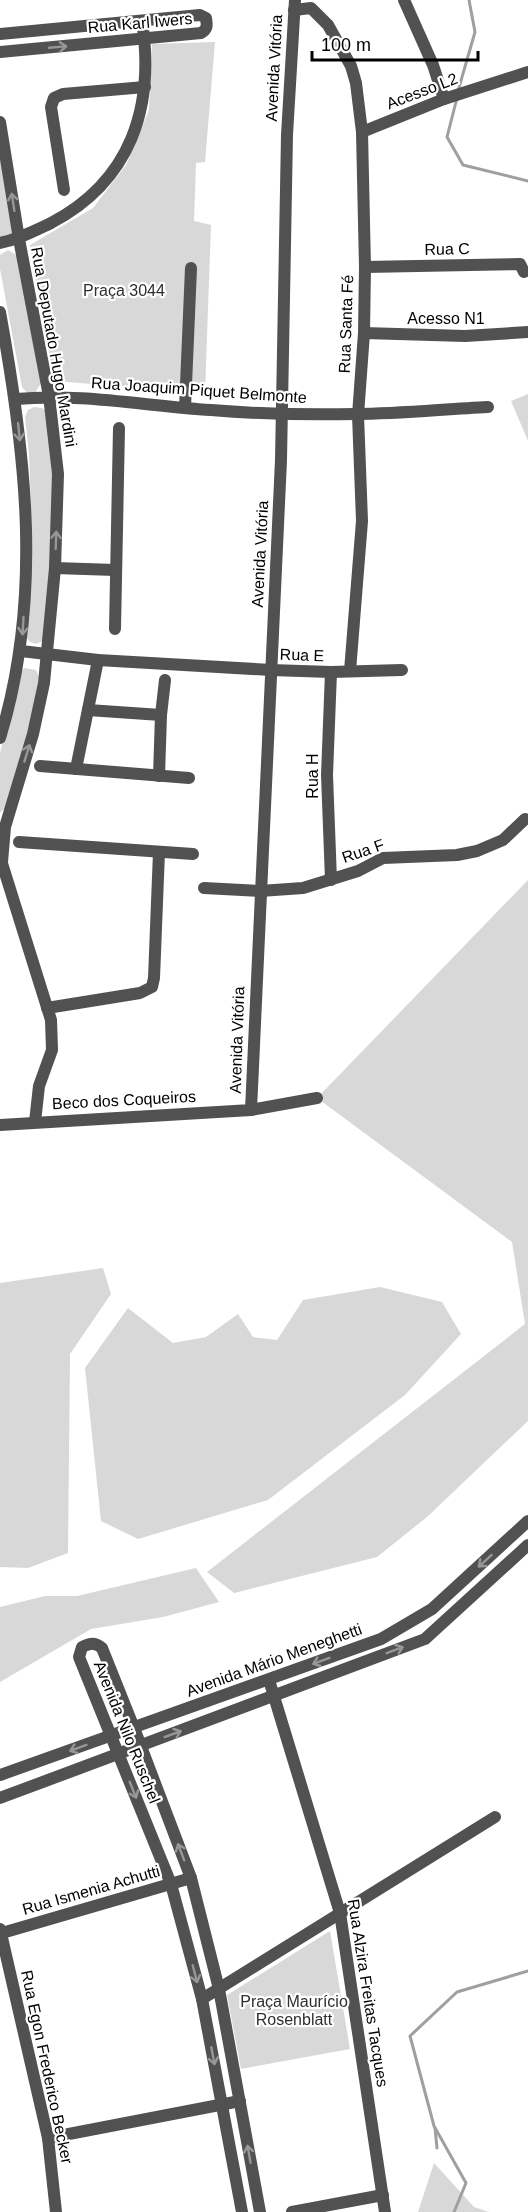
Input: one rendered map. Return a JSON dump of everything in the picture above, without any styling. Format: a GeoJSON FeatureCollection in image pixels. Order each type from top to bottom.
{"type":"FeatureCollection","features":[{"type":"Feature","properties":{"kind":"street"},"geometry":{"type":"LineString","coordinates":[[404,0],[433,65],[444,99]]}},
{"type":"Feature","properties":{"kind":"street","name":"Rua Santa Fé"},"geometry":{"type":"LineString","coordinates":[[294,5],[311,8],[328,25],[340,43],[356,83],[362,132],[365,267],[364,333],[358,414],[362,520],[350,671]]}},
{"type":"Feature","properties":{"kind":"street","name":"Avenida Vitória"},"geometry":{"type":"LineString","coordinates":[[251,1110],[281,460],[287,135],[294,5]]}},
{"type":"Feature","properties":{"kind":"street","name":"Rua Karl Iwers"},"geometry":{"type":"LineString","coordinates":[[0,34],[200,15],[206,18],[207,27],[206,31],[201,33],[0,52]]}},
{"type":"Feature","properties":{"kind":"street"},"geometry":{"type":"LineString","coordinates":[[0,243],[19,239],[64,216],[85,202],[102,187],[123,155],[138,120],[145,87],[145,39],[142,21]]}},
{"type":"Feature","properties":{"kind":"street","name":"Acesso L2"},"geometry":{"type":"LineString","coordinates":[[362,132],[444,99],[528,72]]}},
{"type":"Feature","properties":{"kind":"street"},"geometry":{"type":"LineString","coordinates":[[64,190],[51,102],[58,95],[63,94],[145,87]]}},
{"type":"Feature","properties":{"kind":"street","name":"Rua Deputado Hugo Mardini"},"geometry":{"type":"LineString","coordinates":[[0,122],[19,239],[49,396],[58,474],[55,567],[44,682],[33,734],[4,818],[1,860],[51,1020],[52,1050],[39,1086],[35,1122]]}},
{"type":"Feature","properties":{"kind":"street","name":"Rua C"},"geometry":{"type":"LineString","coordinates":[[365,267],[520,264],[524,272]]}},
{"type":"Feature","properties":{"kind":"street"},"geometry":{"type":"LineString","coordinates":[[185,408],[191,268]]}},
{"type":"Feature","properties":{"kind":"street"},"geometry":{"type":"LineString","coordinates":[[0,312],[16,399],[24,474],[27,537],[21,651],[0,738]]}},
{"type":"Feature","properties":{"kind":"street","name":"Acesso N1"},"geometry":{"type":"LineString","coordinates":[[364,333],[465,336],[528,332]]}},
{"type":"Feature","properties":{"kind":"street","name":"Rua Joaquim Piquet Belmonte"},"geometry":{"type":"LineString","coordinates":[[16,399],[49,396],[120,400],[185,408],[281,414],[358,414],[488,407]]}},
{"type":"Feature","properties":{"kind":"street"},"geometry":{"type":"LineString","coordinates":[[115,629],[119,428]]}},
{"type":"Feature","properties":{"kind":"street"},"geometry":{"type":"LineString","coordinates":[[55,567],[115,570]]}},
{"type":"Feature","properties":{"kind":"street","name":"Rua E"},"geometry":{"type":"LineString","coordinates":[[21,651],[98,660],[202,664],[271,670],[331,672],[402,670]]}},
{"type":"Feature","properties":{"kind":"street"},"geometry":{"type":"LineString","coordinates":[[76,769],[98,660]]}},
{"type":"Feature","properties":{"kind":"street","name":"Rua H"},"geometry":{"type":"LineString","coordinates":[[331,672],[327,775],[331,880]]}},
{"type":"Feature","properties":{"kind":"street"},"geometry":{"type":"LineString","coordinates":[[159,776],[161,715],[165,680]]}},
{"type":"Feature","properties":{"kind":"street"},"geometry":{"type":"LineString","coordinates":[[88,710],[161,715]]}},
{"type":"Feature","properties":{"kind":"street"},"geometry":{"type":"LineString","coordinates":[[40,766],[189,778]]}},
{"type":"Feature","properties":{"kind":"street","name":"Rua F"},"geometry":{"type":"LineString","coordinates":[[204,888],[260,891],[303,888],[358,871],[383,858],[457,855],[477,851],[503,840],[525,819]]}},
{"type":"Feature","properties":{"kind":"street"},"geometry":{"type":"LineString","coordinates":[[19,842],[193,854]]}},
{"type":"Feature","properties":{"kind":"street"},"geometry":{"type":"LineString","coordinates":[[47,1008],[140,993],[152,987],[159,852]]}},
{"type":"Feature","properties":{"kind":"street","name":"Beco dos Coqueiros"},"geometry":{"type":"LineString","coordinates":[[0,1125],[251,1110],[316,1098]]}},
{"type":"Feature","properties":{"kind":"street","name":"Avenida Mário Meneghetti"},"geometry":{"type":"LineString","coordinates":[[0,1775],[381,1640],[432,1609],[526,1526]]}},
{"type":"Feature","properties":{"kind":"street","name":"Avenida Mário Meneghetti"},"geometry":{"type":"LineString","coordinates":[[0,1798],[425,1639],[528,1545]]}},
{"type":"Feature","properties":{"kind":"street"},"geometry":{"type":"LineString","coordinates":[[415,1619],[425,1639]]}},
{"type":"Feature","properties":{"kind":"street","name":"Avenida Nilo Ruschel"},"geometry":{"type":"LineString","coordinates":[[242,2212],[202,1999],[171,1884],[79,1657],[81,1647],[90,1644],[97,1644],[102,1648],[190,1878],[219,1989],[260,2212]]}},
{"type":"Feature","properties":{"kind":"street","name":"Rua Alzira Freitas Tacques"},"geometry":{"type":"LineString","coordinates":[[269,1680],[340,1913],[385,2212]]}},
{"type":"Feature","properties":{"kind":"street"},"geometry":{"type":"LineString","coordinates":[[202,1999],[495,1817]]}},
{"type":"Feature","properties":{"kind":"street","name":"Rua Ismenia Achutti"},"geometry":{"type":"LineString","coordinates":[[1,1931],[190,1878]]}},
{"type":"Feature","properties":{"kind":"street","name":"Rua Egon Frederico Becker"},"geometry":{"type":"LineString","coordinates":[[1,1931],[48,2138],[57,2212]]}},
{"type":"Feature","properties":{"kind":"street"},"geometry":{"type":"LineString","coordinates":[[48,2138],[240,2102]]}},
{"type":"Feature","properties":{"kind":"street"},"geometry":{"type":"LineString","coordinates":[[292,2212],[383,2194]]}},
{"type":"Feature","properties":{"kind":"green space","name":"Praça 3044"},"geometry":{"type":"Polygon","coordinates":[[[215,42],[205,162],[196,163],[194,221],[211,225],[205,393],[54,381],[30,245],[93,208],[126,165],[149,110],[152,44],[215,42]]]}},
{"type":"Feature","properties":{"kind":"green space"},"geometry":{"type":"Polygon","coordinates":[[[0,154],[13,232],[11,235],[0,238],[0,154]]]}},
{"type":"Feature","properties":{"kind":"green space"},"geometry":{"type":"Polygon","coordinates":[[[8,250],[18,256],[41,383],[35,393],[27,393],[22,387],[0,269],[0,255],[8,250]]]}},
{"type":"Feature","properties":{"kind":"green space"},"geometry":{"type":"Polygon","coordinates":[[[528,394],[528,441],[511,401],[528,394]]]}},
{"type":"Feature","properties":{"kind":"green space"},"geometry":{"type":"Polygon","coordinates":[[[34,407],[46,411],[52,475],[53,539],[43,641],[36,644],[30,642],[26,637],[32,529],[25,417],[28,410],[34,407]]]}},
{"type":"Feature","properties":{"kind":"green space"},"geometry":{"type":"Polygon","coordinates":[[[25,668],[36,670],[39,677],[29,730],[5,808],[0,813],[0,753],[20,672],[25,668]]]}},
{"type":"Feature","properties":{"kind":"green space"},"geometry":{"type":"Polygon","coordinates":[[[528,880],[528,1421],[427,1517],[377,1557],[234,1593],[207,1572],[525,1324],[512,1242],[317,1098],[528,880]]]}},
{"type":"Feature","properties":{"kind":"green space"},"geometry":{"type":"Polygon","coordinates":[[[103,1268],[111,1294],[70,1354],[68,1553],[28,1568],[0,1567],[0,1283],[103,1268]]]}},
{"type":"Feature","properties":{"kind":"green space"},"geometry":{"type":"Polygon","coordinates":[[[380,1287],[442,1302],[461,1334],[405,1395],[268,1500],[138,1539],[101,1521],[85,1368],[128,1308],[173,1343],[206,1337],[238,1314],[253,1337],[277,1340],[303,1300],[380,1287]]]}},
{"type":"Feature","properties":{"kind":"green space"},"geometry":{"type":"Polygon","coordinates":[[[196,1568],[219,1602],[163,1617],[91,1629],[0,1682],[0,1607],[45,1596],[77,1596],[196,1568]]]}},
{"type":"Feature","properties":{"kind":"green space","name":"Praça Maurício Rosenblatt"},"geometry":{"type":"Polygon","coordinates":[[[330,1931],[350,2049],[241,2069],[227,1995],[330,1931]]]}},
{"type":"Feature","properties":{"kind":"green space"},"geometry":{"type":"Polygon","coordinates":[[[434,2163],[474,2207],[489,2212],[418,2212],[434,2163]]]}},
{"type":"Feature","properties":{"kind":"waterway"},"geometry":{"type":"LineString","coordinates":[[458,91],[475,32],[469,0]]}},
{"type":"Feature","properties":{"kind":"waterway"},"geometry":{"type":"LineString","coordinates":[[457,98],[447,137],[463,165],[528,181]]}},
{"type":"Feature","properties":{"kind":"waterway"},"geometry":{"type":"LineString","coordinates":[[454,2212],[466,2183],[434,2126],[410,2036],[457,1992],[528,1971]]}},
{"type":"Feature","properties":{"kind":"waterway"},"geometry":{"type":"LineString","coordinates":[[435,2128],[437,2148]]}}]}
